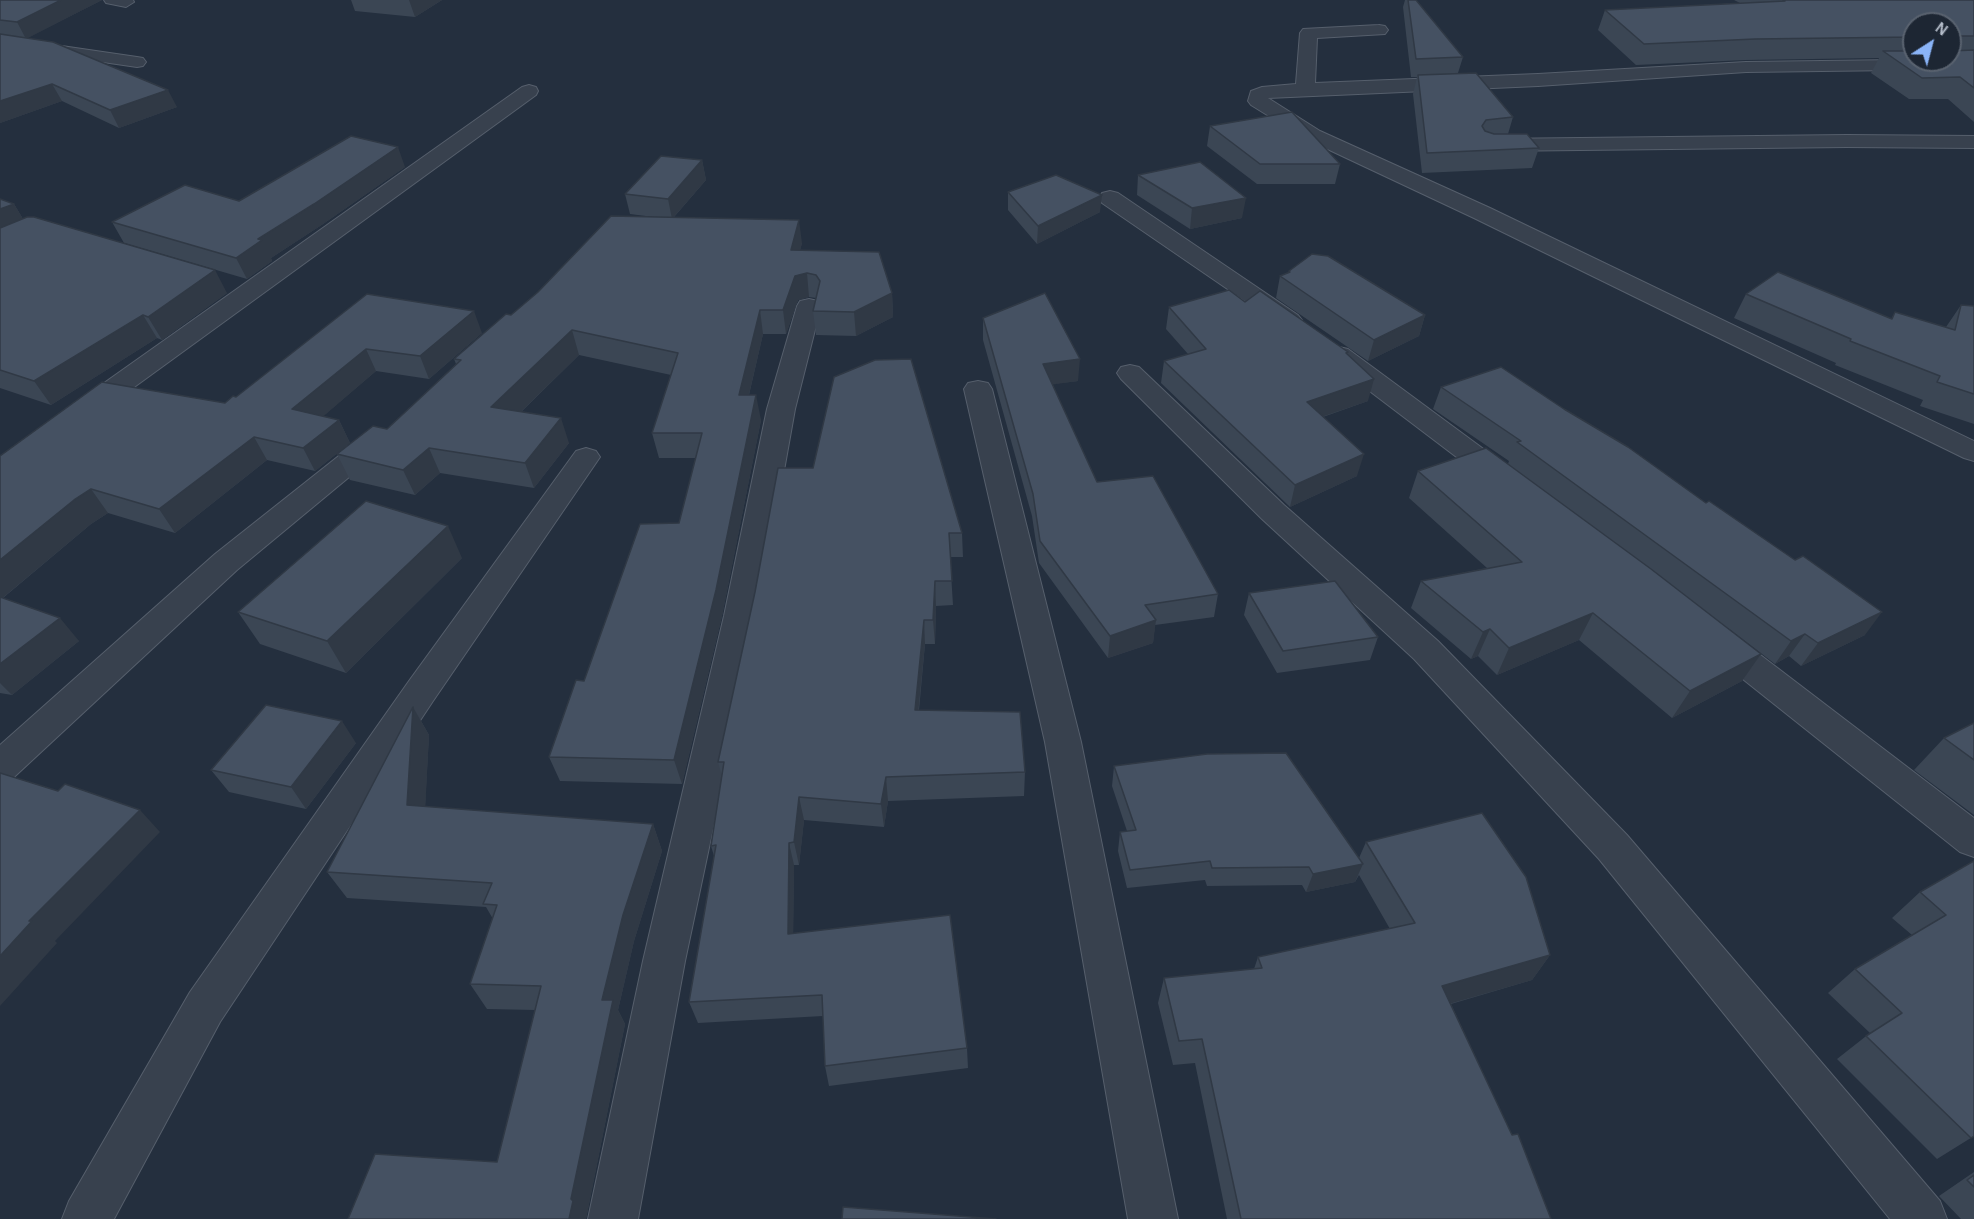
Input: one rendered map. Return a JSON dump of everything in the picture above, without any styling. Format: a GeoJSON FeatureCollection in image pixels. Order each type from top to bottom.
{"type":"FeatureCollection","features":[{"type":"Feature","properties":{"kind":"street"},"geometry":{"type":"LineString","coordinates":[[1305,90],[1309,33],[1379,30]]}},
{"type":"Feature","properties":{"kind":"street"},"geometry":{"type":"LineString","coordinates":[[0,42],[137,62]]}},
{"type":"Feature","properties":{"kind":"street"},"geometry":{"type":"LineString","coordinates":[[0,58],[30,45]]}},
{"type":"Feature","properties":{"kind":"street"},"geometry":{"type":"LineString","coordinates":[[1974,64],[1746,67],[1538,80],[1269,91],[1258,95],[1258,101],[1313,135],[1492,218],[1974,452]]}},
{"type":"Feature","properties":{"kind":"street"},"geometry":{"type":"LineString","coordinates":[[65,425],[241,287],[529,91]]}},
{"type":"Feature","properties":{"kind":"street"},"geometry":{"type":"LineString","coordinates":[[1488,145],[1974,142]]}},
{"type":"Feature","properties":{"kind":"street"},"geometry":{"type":"LineString","coordinates":[[1110,198],[1333,351],[1524,494]]}},
{"type":"Feature","properties":{"kind":"street"},"geometry":{"type":"LineString","coordinates":[[614,1219],[664,961],[741,616],[782,409],[809,306]]}},
{"type":"Feature","properties":{"kind":"street"},"geometry":{"type":"LineString","coordinates":[[1130,373],[1273,512],[1426,650],[1612,847],[1922,1219]]}},
{"type":"Feature","properties":{"kind":"street"},"geometry":{"type":"LineString","coordinates":[[978,389],[1063,742],[1153,1219]]}},
{"type":"Feature","properties":{"kind":"street"},"geometry":{"type":"LineString","coordinates":[[0,767],[226,562],[400,421]]}},
{"type":"Feature","properties":{"kind":"street"},"geometry":{"type":"LineString","coordinates":[[87,1219],[205,1007],[421,691],[586,457]]}},
{"type":"Feature","properties":{"kind":"street"},"geometry":{"type":"LineString","coordinates":[[1695,622],[1974,840]]}},
{"type":"Feature","properties":{"kind":"building"},"geometry":{"type":"Polygon","coordinates":[[[0,0],[61,0],[17,22],[0,20],[0,0]]]}},
{"type":"Feature","properties":{"kind":"building"},"geometry":{"type":"Polygon","coordinates":[[[1408,0],[1416,0],[1463,57],[1416,59],[1408,0]]]}},
{"type":"Feature","properties":{"kind":"building"},"geometry":{"type":"Polygon","coordinates":[[[1783,0],[1974,0],[1974,36],[1962,36],[1962,12],[1902,12],[1902,37],[1755,39],[1644,44],[1605,10],[1785,1],[1783,0]]]}},
{"type":"Feature","properties":{"kind":"building"},"geometry":{"type":"Polygon","coordinates":[[[0,34],[53,42],[168,90],[110,110],[52,84],[0,101],[0,34]]]}},
{"type":"Feature","properties":{"kind":"building"},"geometry":{"type":"Polygon","coordinates":[[[1962,50],[1974,50],[1974,88],[1960,77],[1922,78],[1913,72],[1962,72],[1962,50]]]}},
{"type":"Feature","properties":{"kind":"building"},"geometry":{"type":"Polygon","coordinates":[[[1883,51],[1902,51],[1902,64],[1883,51]]]}},
{"type":"Feature","properties":{"kind":"building"},"geometry":{"type":"Polygon","coordinates":[[[1476,73],[1513,117],[1486,120],[1482,126],[1485,131],[1494,134],[1527,134],[1539,148],[1427,153],[1418,75],[1476,73]]]}},
{"type":"Feature","properties":{"kind":"building"},"geometry":{"type":"Polygon","coordinates":[[[1292,112],[1340,164],[1260,164],[1210,126],[1292,112]]]}},
{"type":"Feature","properties":{"kind":"building"},"geometry":{"type":"Polygon","coordinates":[[[351,136],[398,147],[258,239],[262,240],[236,258],[112,222],[185,185],[239,201],[351,136]]]}},
{"type":"Feature","properties":{"kind":"building"},"geometry":{"type":"Polygon","coordinates":[[[661,156],[702,160],[668,199],[625,194],[661,156]]]}},
{"type":"Feature","properties":{"kind":"building"},"geometry":{"type":"Polygon","coordinates":[[[1200,162],[1246,198],[1192,208],[1138,175],[1200,162]]]}},
{"type":"Feature","properties":{"kind":"building"},"geometry":{"type":"Polygon","coordinates":[[[1056,175],[1102,195],[1038,226],[1008,192],[1056,175]]]}},
{"type":"Feature","properties":{"kind":"building"},"geometry":{"type":"Polygon","coordinates":[[[0,199],[14,204],[0,209],[0,199]]]}},
{"type":"Feature","properties":{"kind":"building"},"geometry":{"type":"Polygon","coordinates":[[[611,216],[799,220],[791,250],[879,252],[892,293],[854,312],[813,311],[820,281],[816,275],[807,273],[795,276],[783,310],[760,310],[739,395],[756,395],[716,590],[674,760],[549,757],[576,680],[584,681],[640,524],[679,523],[702,433],[652,433],[678,353],[572,330],[491,407],[561,418],[525,463],[429,448],[403,470],[337,454],[373,426],[387,429],[461,360],[454,359],[506,314],[511,315],[538,292],[611,216]]]}},
{"type":"Feature","properties":{"kind":"building"},"geometry":{"type":"Polygon","coordinates":[[[27,217],[34,217],[215,270],[148,317],[143,315],[34,381],[0,370],[0,228],[27,217]]]}},
{"type":"Feature","properties":{"kind":"building"},"geometry":{"type":"Polygon","coordinates":[[[1312,254],[1328,256],[1425,315],[1374,340],[1280,276],[1290,272],[1312,254]]]}},
{"type":"Feature","properties":{"kind":"building"},"geometry":{"type":"Polygon","coordinates":[[[1778,272],[1892,319],[1895,312],[1955,330],[1961,305],[1974,306],[1974,394],[1937,382],[1940,376],[1850,341],[1851,339],[1746,294],[1778,272]]]}},
{"type":"Feature","properties":{"kind":"building"},"geometry":{"type":"Polygon","coordinates":[[[1229,290],[1245,302],[1260,291],[1348,352],[1346,353],[1374,379],[1307,402],[1364,454],[1295,485],[1164,361],[1206,349],[1169,307],[1229,290]]]}},
{"type":"Feature","properties":{"kind":"building"},"geometry":{"type":"Polygon","coordinates":[[[1045,293],[1080,359],[1043,364],[1097,482],[1153,476],[1218,594],[1145,605],[1156,620],[1110,636],[1040,541],[1033,494],[983,318],[1045,293]]]}},
{"type":"Feature","properties":{"kind":"building"},"geometry":{"type":"Polygon","coordinates":[[[367,294],[474,311],[420,356],[366,349],[292,409],[339,420],[303,448],[254,437],[159,509],[91,489],[0,560],[0,456],[102,382],[225,403],[233,396],[236,397],[367,294]]]}},
{"type":"Feature","properties":{"kind":"building"},"geometry":{"type":"Polygon","coordinates":[[[911,359],[962,533],[949,533],[952,581],[935,581],[933,620],[924,620],[915,710],[1020,712],[1025,772],[886,777],[881,804],[799,797],[794,842],[789,843],[788,934],[950,915],[967,1048],[825,1066],[822,995],[689,1002],[716,845],[711,846],[724,762],[718,762],[755,592],[778,468],[813,468],[834,377],[875,360],[911,359]]]}},
{"type":"Feature","properties":{"kind":"building"},"geometry":{"type":"Polygon","coordinates":[[[1501,367],[1564,409],[1628,447],[1706,503],[1709,501],[1795,560],[1803,556],[1882,612],[1818,643],[1805,634],[1791,641],[1517,442],[1521,441],[1441,387],[1501,367]]]}},
{"type":"Feature","properties":{"kind":"building"},"geometry":{"type":"Polygon","coordinates":[[[1486,448],[1651,569],[1761,654],[1690,691],[1593,613],[1509,648],[1490,629],[1483,632],[1421,581],[1522,562],[1418,471],[1486,448]]]}},
{"type":"Feature","properties":{"kind":"building"},"geometry":{"type":"Polygon","coordinates":[[[366,501],[448,526],[327,641],[238,612],[366,501]]]}},
{"type":"Feature","properties":{"kind":"building"},"geometry":{"type":"Polygon","coordinates":[[[1335,581],[1378,637],[1283,651],[1249,593],[1335,581]]]}},
{"type":"Feature","properties":{"kind":"building"},"geometry":{"type":"Polygon","coordinates":[[[0,597],[60,618],[0,664],[0,597]]]}},
{"type":"Feature","properties":{"kind":"building"},"geometry":{"type":"Polygon","coordinates":[[[266,705],[342,721],[291,787],[211,770],[266,705]]]}},
{"type":"Feature","properties":{"kind":"building"},"geometry":{"type":"Polygon","coordinates":[[[413,707],[407,805],[653,824],[623,915],[602,1000],[613,1000],[571,1199],[573,1201],[569,1219],[348,1219],[375,1154],[497,1162],[541,986],[470,984],[497,905],[483,904],[492,883],[327,872],[413,707]]]}},
{"type":"Feature","properties":{"kind":"building"},"geometry":{"type":"Polygon","coordinates":[[[1974,723],[1974,760],[1944,738],[1974,723]]]}},
{"type":"Feature","properties":{"kind":"building"},"geometry":{"type":"Polygon","coordinates":[[[1286,753],[1363,864],[1313,874],[1309,867],[1212,868],[1210,861],[1130,870],[1120,832],[1136,830],[1114,766],[1207,754],[1286,753]]]}},
{"type":"Feature","properties":{"kind":"building"},"geometry":{"type":"Polygon","coordinates":[[[0,773],[58,791],[65,784],[140,810],[29,921],[32,921],[0,956],[0,773]]]}},
{"type":"Feature","properties":{"kind":"building"},"geometry":{"type":"Polygon","coordinates":[[[1482,813],[1526,877],[1550,955],[1442,986],[1512,1135],[1518,1134],[1551,1219],[1241,1219],[1202,1039],[1179,1041],[1164,978],[1262,968],[1258,957],[1415,923],[1366,842],[1482,813]]]}},
{"type":"Feature","properties":{"kind":"building"},"geometry":{"type":"Polygon","coordinates":[[[1974,861],[1974,1136],[1971,1138],[1866,1036],[1902,1013],[1855,969],[1946,915],[1920,892],[1974,861]]]}},
{"type":"Feature","properties":{"kind":"building"},"geometry":{"type":"Polygon","coordinates":[[[1974,1175],[1974,1187],[1967,1180],[1974,1175]]]}},
{"type":"Feature","properties":{"kind":"building"},"geometry":{"type":"Polygon","coordinates":[[[843,1207],[996,1219],[842,1219],[843,1207]]]}}]}
